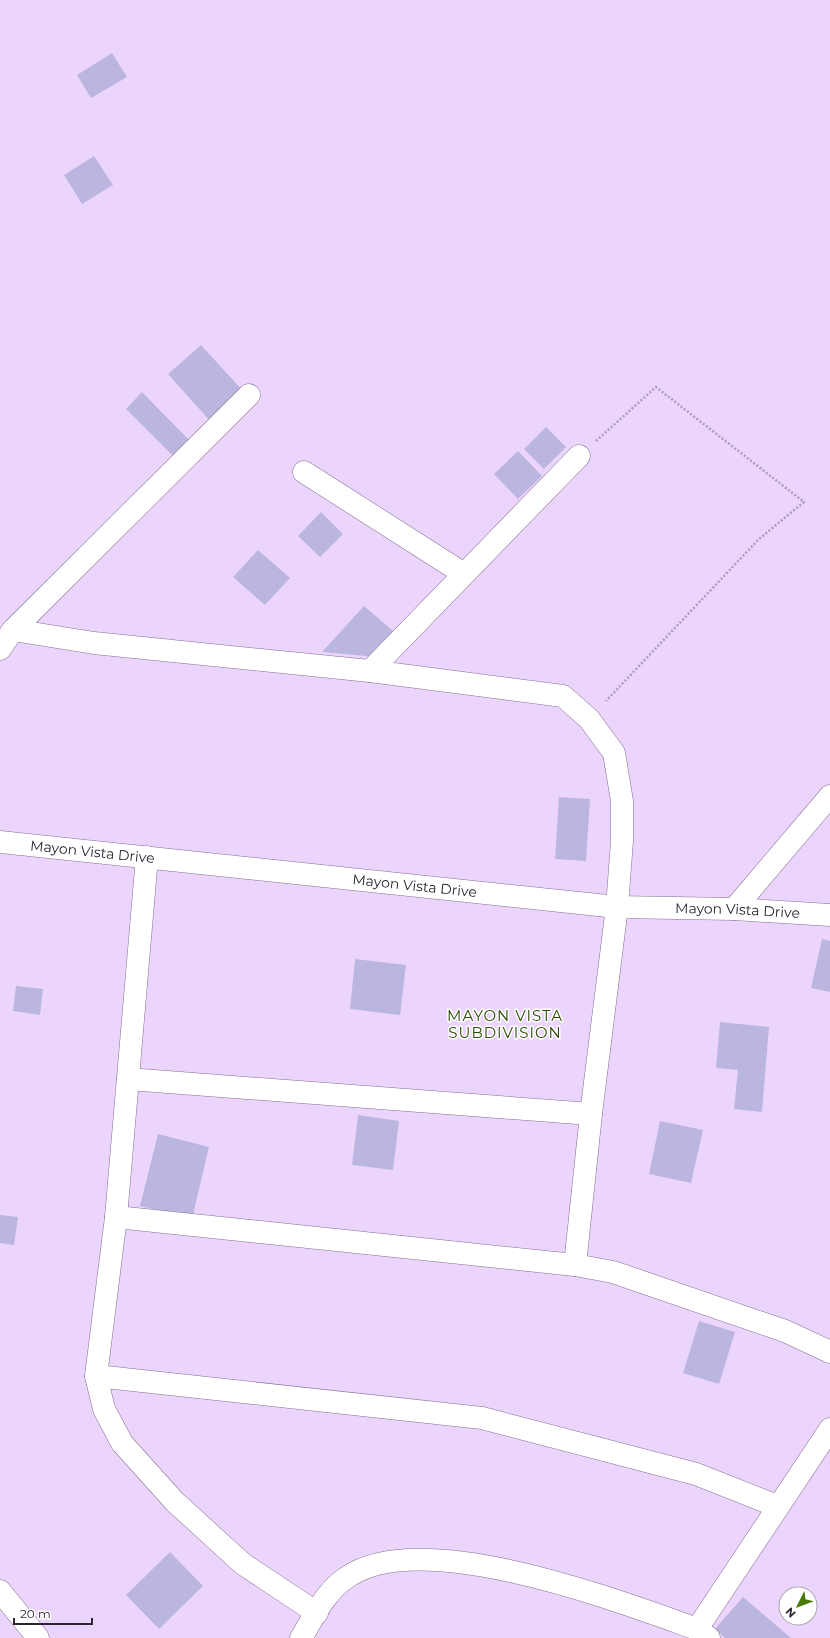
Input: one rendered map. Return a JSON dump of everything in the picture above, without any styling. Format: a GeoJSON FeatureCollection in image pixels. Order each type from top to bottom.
{"type":"FeatureCollection","features":[{"type":"Feature","properties":{"kind":"street"},"geometry":{"type":"LineString","coordinates":[[0,649],[13,630],[250,395]]}},
{"type":"Feature","properties":{"kind":"street"},"geometry":{"type":"LineString","coordinates":[[370,671],[579,456]]}},
{"type":"Feature","properties":{"kind":"street"},"geometry":{"type":"LineString","coordinates":[[304,472],[464,574]]}},
{"type":"Feature","properties":{"kind":"street"},"geometry":{"type":"LineString","coordinates":[[13,630],[94,644],[370,671],[563,696],[589,719],[614,753],[622,801],[622,842],[617,907],[591,1114],[575,1265]]}},
{"type":"Feature","properties":{"kind":"street"},"geometry":{"type":"LineString","coordinates":[[734,909],[830,796]]}},
{"type":"Feature","properties":{"kind":"street","name":"Mayon Vista Drive"},"geometry":{"type":"LineString","coordinates":[[0,842],[617,907],[734,909],[830,915]]}},
{"type":"Feature","properties":{"kind":"street"},"geometry":{"type":"LineString","coordinates":[[147,857],[116,1217],[96,1376],[104,1409],[122,1443],[175,1502],[243,1564],[317,1613]]}},
{"type":"Feature","properties":{"kind":"street"},"geometry":{"type":"LineString","coordinates":[[128,1079],[591,1114]]}},
{"type":"Feature","properties":{"kind":"street"},"geometry":{"type":"LineString","coordinates":[[116,1217],[575,1265],[613,1272],[786,1331],[830,1352]]}},
{"type":"Feature","properties":{"kind":"street"},"geometry":{"type":"LineString","coordinates":[[96,1376],[482,1418],[696,1474],[777,1506]]}},
{"type":"Feature","properties":{"kind":"street"},"geometry":{"type":"LineString","coordinates":[[301,1638],[328,1594],[346,1577],[372,1566],[401,1560],[443,1561],[519,1572],[590,1592],[703,1633],[777,1506],[830,1430]]}},
{"type":"Feature","properties":{"kind":"street"},"geometry":{"type":"LineString","coordinates":[[0,1592],[38,1638]]}},
{"type":"Feature","properties":{"kind":"path"},"geometry":{"type":"LineString","coordinates":[[579,456],[656,387],[804,502],[759,539],[589,719]]}},
{"type":"Feature","properties":{"kind":"building"},"geometry":{"type":"Polygon","coordinates":[[[112,53],[127,77],[91,98],[77,75],[112,53]]]}},
{"type":"Feature","properties":{"kind":"building"},"geometry":{"type":"Polygon","coordinates":[[[94,156],[113,185],[82,204],[64,175],[94,156]]]}},
{"type":"Feature","properties":{"kind":"building"},"geometry":{"type":"Polygon","coordinates":[[[201,345],[244,392],[211,422],[168,374],[201,345]]]}},
{"type":"Feature","properties":{"kind":"building"},"geometry":{"type":"Polygon","coordinates":[[[142,392],[192,443],[176,459],[126,409],[142,392]]]}},
{"type":"Feature","properties":{"kind":"building"},"geometry":{"type":"Polygon","coordinates":[[[546,427],[566,447],[544,469],[524,449],[546,427]]]}},
{"type":"Feature","properties":{"kind":"building"},"geometry":{"type":"Polygon","coordinates":[[[518,451],[542,476],[518,499],[494,474],[518,451]]]}},
{"type":"Feature","properties":{"kind":"building"},"geometry":{"type":"Polygon","coordinates":[[[321,512],[343,534],[320,557],[298,536],[321,512]]]}},
{"type":"Feature","properties":{"kind":"building"},"geometry":{"type":"Polygon","coordinates":[[[258,550],[290,578],[265,605],[233,577],[258,550]]]}},
{"type":"Feature","properties":{"kind":"building"},"geometry":{"type":"Polygon","coordinates":[[[364,606],[399,636],[377,657],[322,652],[364,606]]]}},
{"type":"Feature","properties":{"kind":"building"},"geometry":{"type":"Polygon","coordinates":[[[559,797],[590,799],[586,861],[555,859],[559,797]]]}},
{"type":"Feature","properties":{"kind":"building"},"geometry":{"type":"Polygon","coordinates":[[[822,939],[830,941],[830,992],[811,988],[822,939]]]}},
{"type":"Feature","properties":{"kind":"building"},"geometry":{"type":"Polygon","coordinates":[[[355,959],[406,965],[400,1015],[350,1009],[355,959]]]}},
{"type":"Feature","properties":{"kind":"building"},"geometry":{"type":"Polygon","coordinates":[[[16,986],[43,989],[40,1015],[13,1011],[16,986]]]}},
{"type":"Feature","properties":{"kind":"building"},"geometry":{"type":"Polygon","coordinates":[[[720,1022],[769,1027],[762,1112],[734,1109],[738,1070],[716,1068],[720,1022]]]}},
{"type":"Feature","properties":{"kind":"building"},"geometry":{"type":"Polygon","coordinates":[[[358,1115],[399,1121],[393,1170],[352,1165],[358,1115]]]}},
{"type":"Feature","properties":{"kind":"building"},"geometry":{"type":"Polygon","coordinates":[[[660,1121],[703,1130],[691,1183],[649,1174],[660,1121]]]}},
{"type":"Feature","properties":{"kind":"building"},"geometry":{"type":"Polygon","coordinates":[[[158,1134],[209,1147],[192,1219],[140,1206],[158,1134]]]}},
{"type":"Feature","properties":{"kind":"building"},"geometry":{"type":"Polygon","coordinates":[[[0,1215],[18,1217],[14,1245],[0,1243],[0,1215]]]}},
{"type":"Feature","properties":{"kind":"building"},"geometry":{"type":"Polygon","coordinates":[[[699,1321],[735,1332],[719,1384],[683,1373],[699,1321]]]}},
{"type":"Feature","properties":{"kind":"building"},"geometry":{"type":"Polygon","coordinates":[[[170,1552],[203,1586],[159,1629],[126,1595],[170,1552]]]}},
{"type":"Feature","properties":{"kind":"building"},"geometry":{"type":"Polygon","coordinates":[[[743,1597],[791,1638],[725,1638],[715,1629],[743,1597]]]}},
{"type":"Feature","properties":{"kind":"district","name":"MAYON VISTA SUBDIVISION"},"geometry":{"type":"Point","coordinates":[505,1024]}}]}
